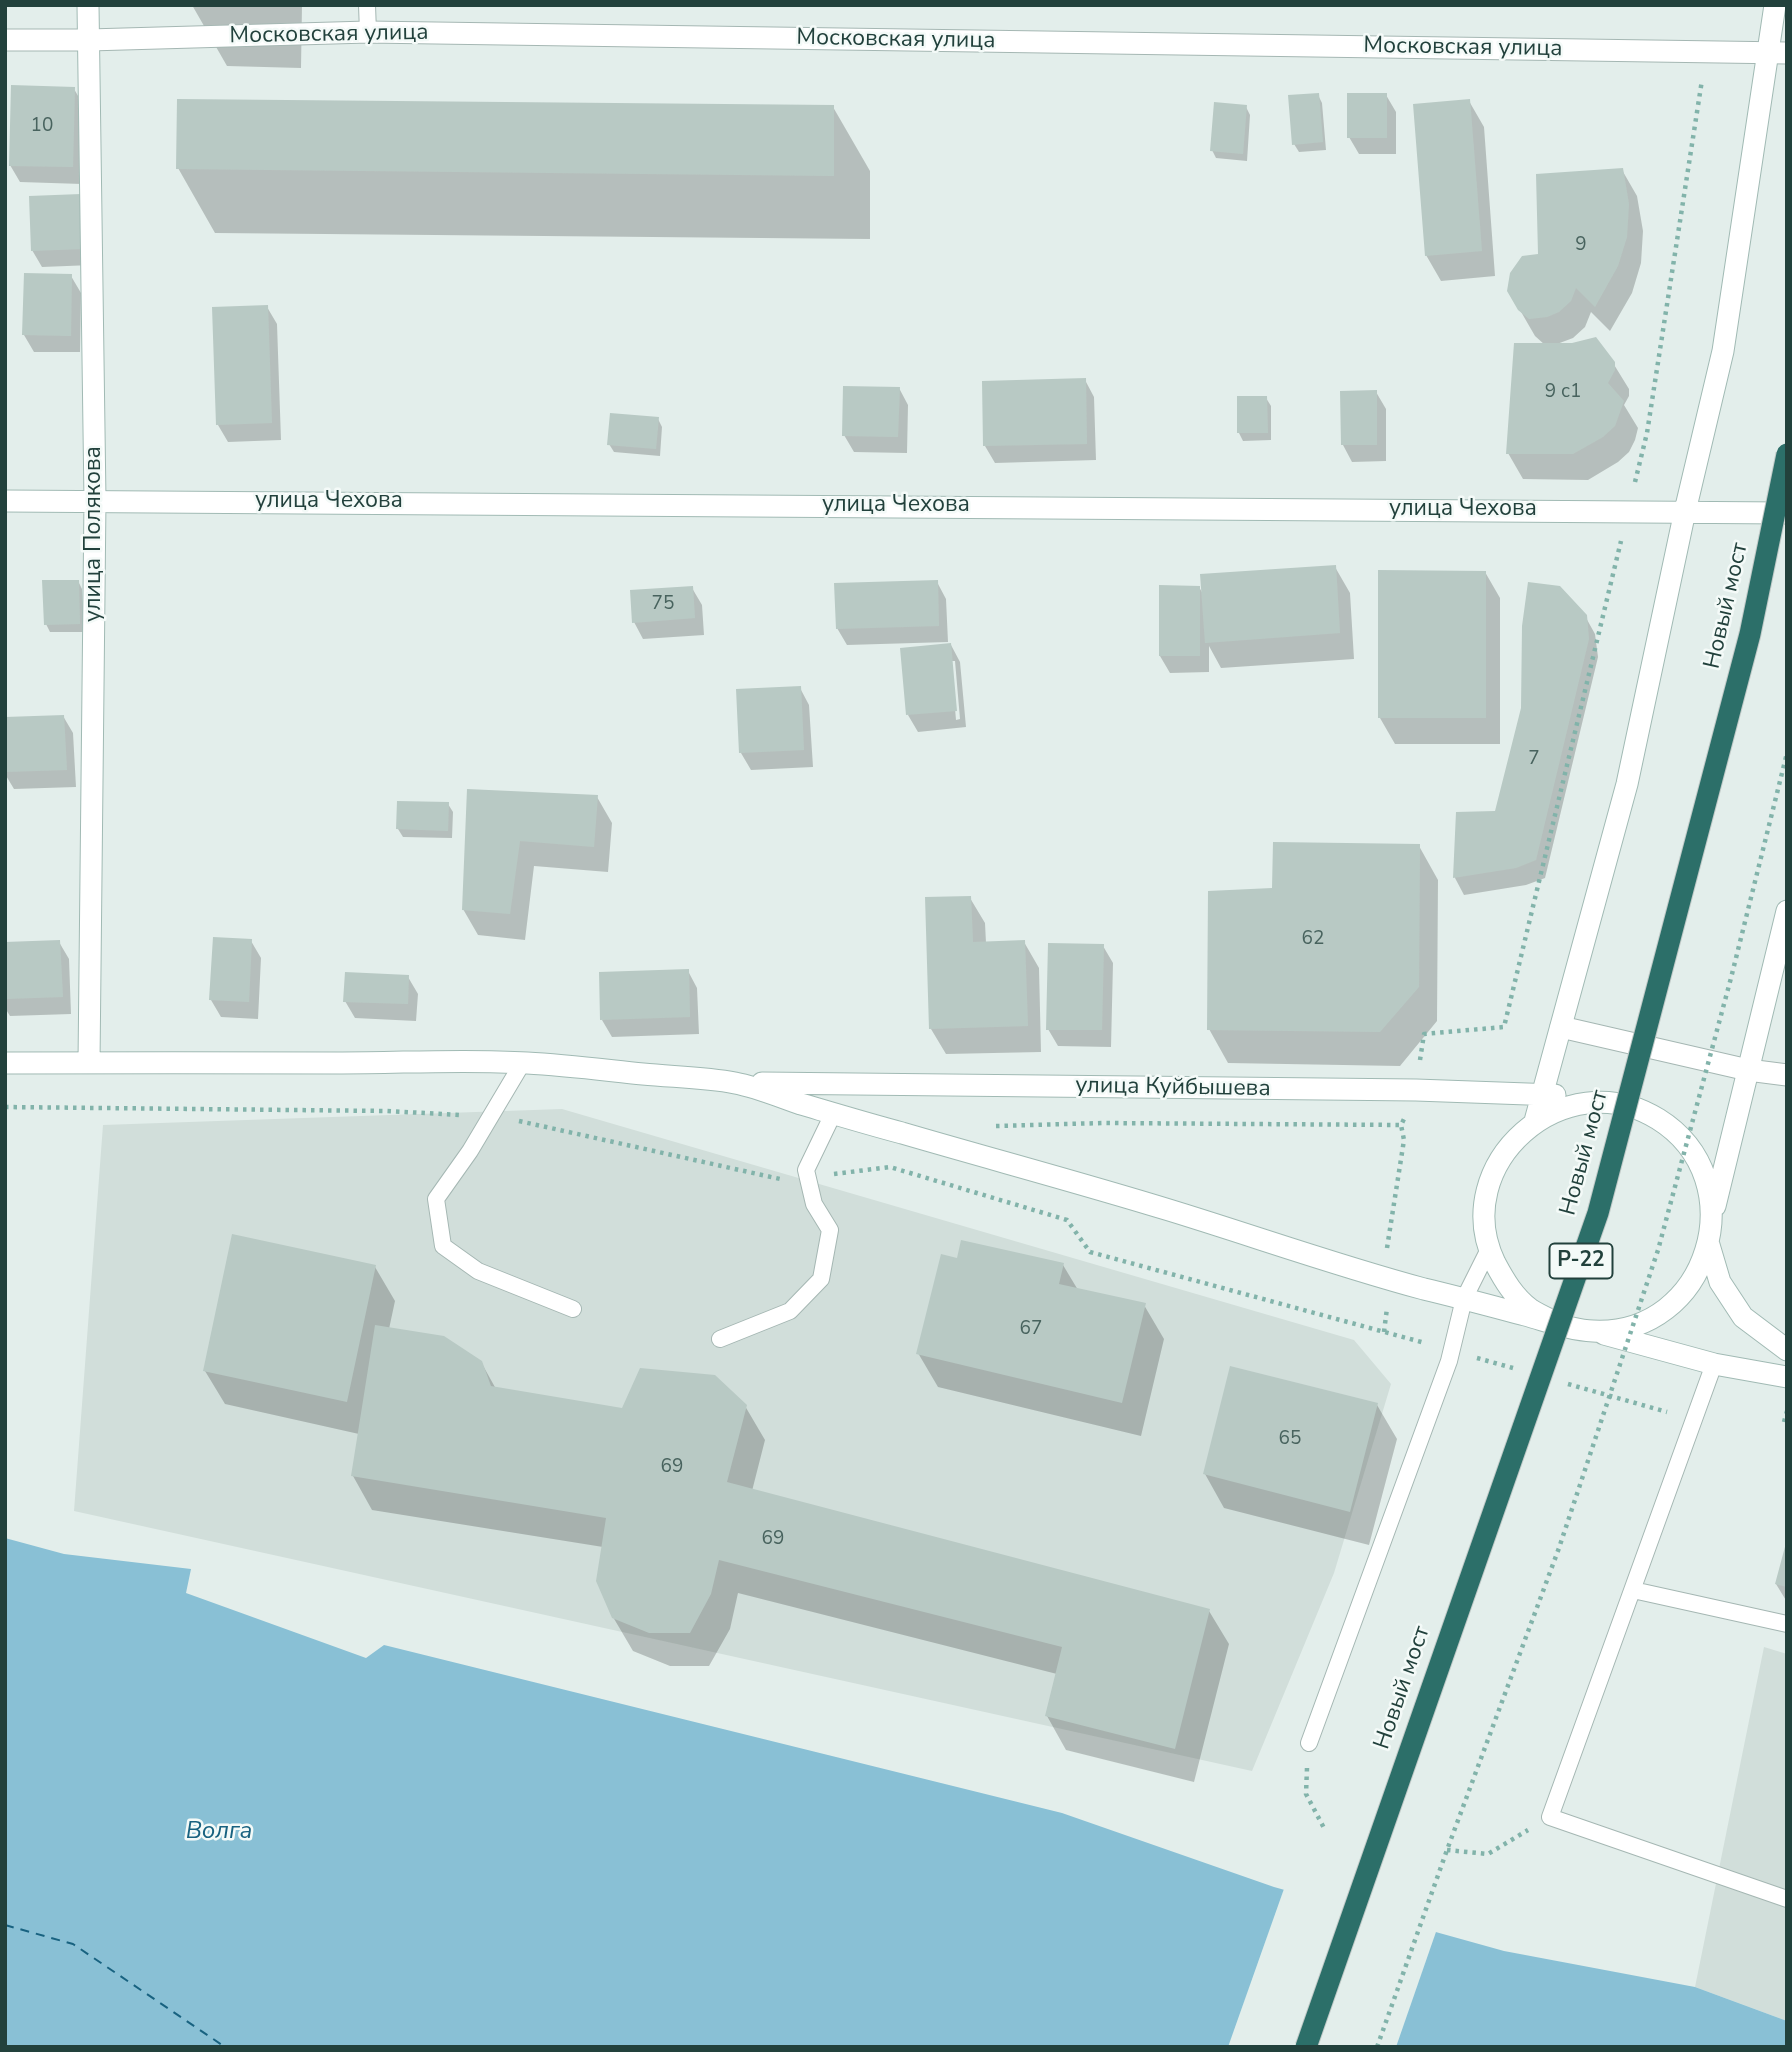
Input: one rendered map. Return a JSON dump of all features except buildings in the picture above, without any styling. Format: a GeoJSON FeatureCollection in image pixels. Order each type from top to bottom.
{"type":"FeatureCollection","features":[{"type":"Feature","properties":{"kind":"highway","name":"Новый мост"},"geometry":{"type":"LineString","coordinates":[[1306,2047],[1598,1213],[1750,634],[1787,454]]}},
{"type":"Feature","properties":{"kind":"street","name":"улица Полякова"},"geometry":{"type":"LineString","coordinates":[[88,5],[95,500],[89,1062]]}},
{"type":"Feature","properties":{"kind":"street"},"geometry":{"type":"LineString","coordinates":[[1535,1122],[1626,784],[1685,511],[1723,351],[1759,116],[1777,52],[1774,5]]}},
{"type":"Feature","properties":{"kind":"street","name":"Московская улица"},"geometry":{"type":"LineString","coordinates":[[5,40],[368,33],[1777,52]]}},
{"type":"Feature","properties":{"kind":"street","name":"улица Чехова"},"geometry":{"type":"LineString","coordinates":[[5,501],[1787,513]]}},
{"type":"Feature","properties":{"kind":"street"},"geometry":{"type":"LineString","coordinates":[[1595,1331],[1633,1326],[1667,1308],[1694,1281],[1709,1245],[1713,1215],[1787,911]]}},
{"type":"Feature","properties":{"kind":"street"},"geometry":{"type":"LineString","coordinates":[[1561,1027],[1748,1070],[1787,1075]]}},
{"type":"Feature","properties":{"kind":"street"},"geometry":{"type":"LineString","coordinates":[[5,1063],[523,1062],[738,1083],[833,1114],[1165,1209],[1391,1280],[1714,1364],[1787,1377]]}},
{"type":"Feature","properties":{"kind":"street","name":"улица Куйбышева"},"geometry":{"type":"LineString","coordinates":[[738,1083],[1416,1090],[1542,1093],[1608,1102]]}},
{"type":"Feature","properties":{"kind":"street"},"geometry":{"type":"LineString","coordinates":[[1561,1325],[1529,1308],[1504,1282],[1489,1249],[1484,1214],[1490,1178],[1508,1146],[1535,1122],[1557,1110],[1582,1103],[1608,1102],[1632,1107],[1656,1117],[1676,1133],[1696,1157],[1709,1185],[1713,1215]]}},
{"type":"Feature","properties":{"kind":"street"},"geometry":{"type":"LineString","coordinates":[[1709,1245],[1720,1282],[1743,1317],[1787,1350]]}},
{"type":"Feature","properties":{"kind":"lane"},"geometry":{"type":"LineString","coordinates":[[367,5],[368,33]]}},
{"type":"Feature","properties":{"kind":"lane"},"geometry":{"type":"LineString","coordinates":[[523,1062],[436,1199],[443,1246],[478,1271],[573,1309]]}},
{"type":"Feature","properties":{"kind":"lane"},"geometry":{"type":"LineString","coordinates":[[720,1339],[790,1311],[821,1279],[830,1230],[814,1203],[806,1170],[833,1114]]}},
{"type":"Feature","properties":{"kind":"lane"},"geometry":{"type":"LineString","coordinates":[[1309,1743],[1449,1361],[1464,1299],[1489,1249]]}},
{"type":"Feature","properties":{"kind":"lane"},"geometry":{"type":"LineString","coordinates":[[1714,1364],[1550,1817],[1787,1899]]}},
{"type":"Feature","properties":{"kind":"lane"},"geometry":{"type":"LineString","coordinates":[[1633,1590],[1787,1624]]}},
{"type":"Feature","properties":{"kind":"path"},"geometry":{"type":"LineString","coordinates":[[5,1107],[387,1111],[506,1118],[785,1180],[890,1167],[1067,1220],[1090,1252],[1384,1332],[1391,1280],[1387,1244],[1404,1140],[1401,1125],[1416,1090],[1424,1034],[1504,1027],[1647,433],[1707,51]]}},
{"type":"Feature","properties":{"kind":"path"},"geometry":{"type":"LineString","coordinates":[[1377,2047],[1559,1548],[1658,1250],[1731,978],[1787,753]]}},
{"type":"Feature","properties":{"kind":"path"},"geometry":{"type":"LineString","coordinates":[[986,1126],[1103,1123],[1401,1125]]}},
{"type":"Feature","properties":{"kind":"path"},"geometry":{"type":"LineString","coordinates":[[1377,1246],[1387,1244]]}},
{"type":"Feature","properties":{"kind":"path"},"geometry":{"type":"LineString","coordinates":[[1784,1422],[1787,1411]]}},
{"type":"Feature","properties":{"kind":"path"},"geometry":{"type":"LineString","coordinates":[[1309,1743],[1306,1794],[1324,1828]]}},
{"type":"Feature","properties":{"kind":"path"},"geometry":{"type":"LineString","coordinates":[[1447,1850],[1488,1854],[1550,1817]]}},
{"type":"Feature","properties":{"kind":"shaded area"},"geometry":{"type":"Polygon","coordinates":[[[562,1109],[1354,1340],[1391,1384],[1334,1573],[1252,1771],[74,1511],[103,1125],[562,1109]]]}},
{"type":"Feature","properties":{"kind":"shaded area"},"geometry":{"type":"Polygon","coordinates":[[[1764,1647],[1787,1654],[1787,2021],[1695,1987],[1764,1647]]]}},
{"type":"Feature","properties":{"kind":"water","name":"Волга"},"geometry":{"type":"Polygon","coordinates":[[[5,1538],[64,1554],[191,1569],[186,1593],[366,1658],[384,1645],[1062,1813],[1274,1887],[1504,1951],[1695,1987],[1787,2021],[1787,2047],[5,2047],[5,1538]]]}},
{"type":"Feature","properties":{"kind":"pier"},"geometry":{"type":"Polygon","coordinates":[[[1285,1886],[1437,1929],[1396,2047],[1228,2047],[1285,1886]]]}},
{"type":"Feature","properties":{"kind":"ferry route"},"geometry":{"type":"LineString","coordinates":[[5,1925],[73,1944],[225,2047]]}}]}
